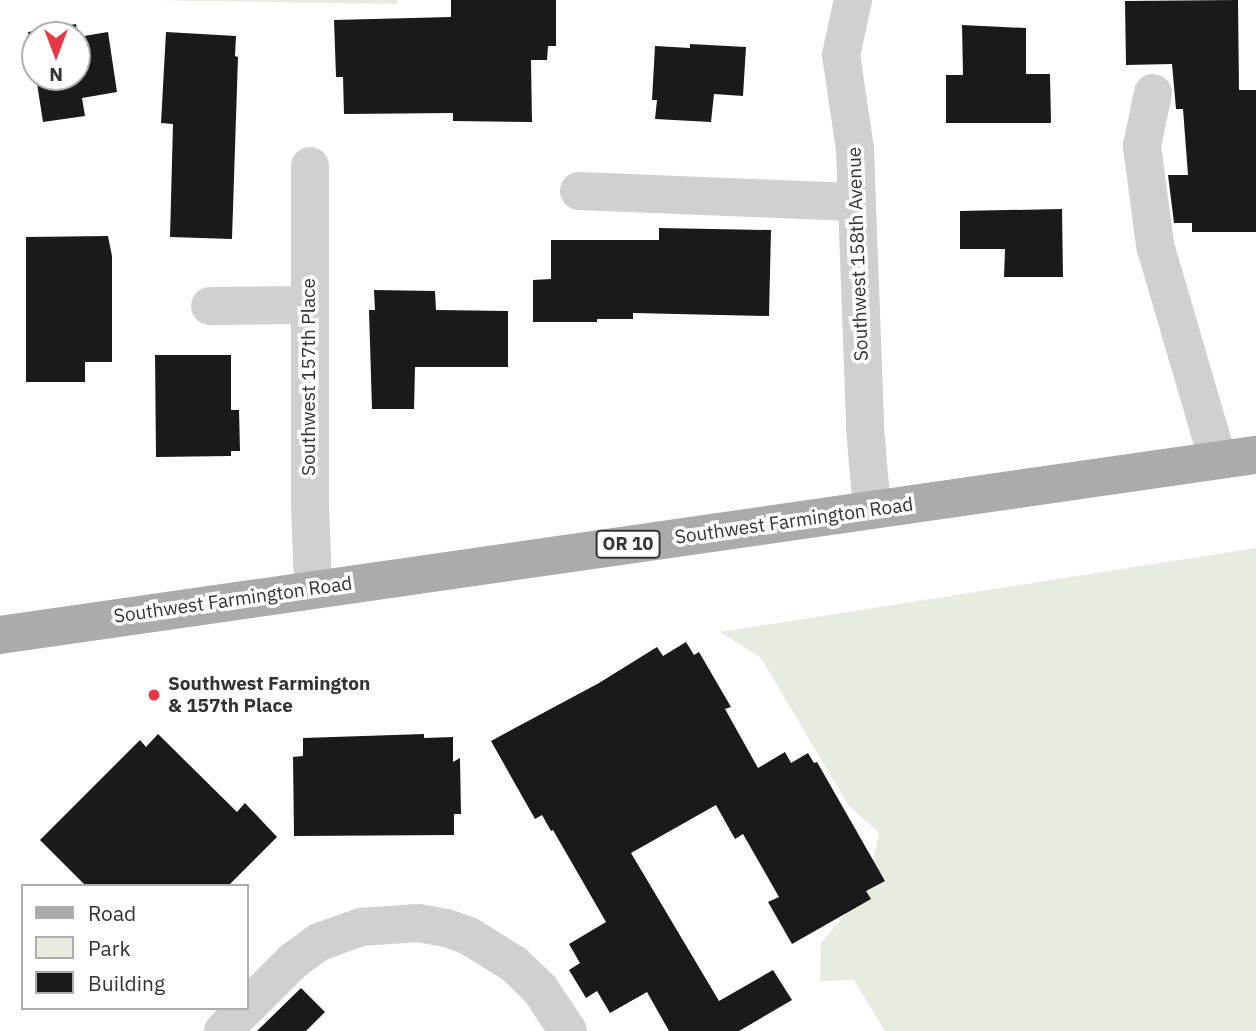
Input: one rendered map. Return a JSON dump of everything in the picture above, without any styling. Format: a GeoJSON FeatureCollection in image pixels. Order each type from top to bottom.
{"type":"FeatureCollection","features":[{"type":"Feature","properties":{"kind":"main road","name":"Southwest Farmington Road"},"geometry":{"type":"LineString","coordinates":[[0,635],[1256,455]]}},
{"type":"Feature","properties":{"kind":"street","name":"Southwest 158th Avenue"},"geometry":{"type":"LineString","coordinates":[[853,0],[841,55],[855,149],[865,428],[872,510]]}},
{"type":"Feature","properties":{"kind":"street"},"geometry":{"type":"LineString","coordinates":[[1153,93],[1142,146],[1155,245],[1218,460]]}},
{"type":"Feature","properties":{"kind":"street","name":"Southwest 157th Place"},"geometry":{"type":"LineString","coordinates":[[310,166],[313,589]]}},
{"type":"Feature","properties":{"kind":"street"},"geometry":{"type":"LineString","coordinates":[[579,191],[856,202]]}},
{"type":"Feature","properties":{"kind":"street"},"geometry":{"type":"LineString","coordinates":[[210,306],[309,305]]}},
{"type":"Feature","properties":{"kind":"street"},"geometry":{"type":"LineString","coordinates":[[248,1006],[293,961],[319,942],[361,927],[418,923],[447,928],[469,936],[514,964],[540,989],[568,1031]]}},
{"type":"Feature","properties":{"kind":"street"},"geometry":{"type":"LineString","coordinates":[[223,1031],[244,1010]]}},
{"type":"Feature","properties":{"kind":"green space"},"geometry":{"type":"Polygon","coordinates":[[[152,0],[397,0],[397,4],[152,0]]]}},
{"type":"Feature","properties":{"kind":"green space"},"geometry":{"type":"Polygon","coordinates":[[[1256,548],[1256,1031],[885,1031],[854,980],[820,981],[821,943],[868,886],[879,833],[848,805],[761,658],[720,632],[1256,548]]]}},
{"type":"Feature","properties":{"kind":"building"},"geometry":{"type":"Polygon","coordinates":[[[451,0],[556,0],[556,46],[548,46],[547,60],[531,60],[532,122],[453,121],[453,113],[344,114],[343,77],[336,77],[334,20],[451,17],[451,0]]]}},
{"type":"Feature","properties":{"kind":"building"},"geometry":{"type":"Polygon","coordinates":[[[1238,0],[1239,90],[1256,90],[1256,232],[1192,232],[1192,223],[1174,223],[1168,175],[1188,175],[1183,109],[1176,109],[1172,64],[1126,65],[1125,1],[1238,0]]]}},
{"type":"Feature","properties":{"kind":"building"},"geometry":{"type":"Polygon","coordinates":[[[962,25],[1026,28],[1026,74],[1050,74],[1051,123],[946,123],[946,75],[963,75],[962,25]]]}},
{"type":"Feature","properties":{"kind":"building"},"geometry":{"type":"Polygon","coordinates":[[[108,32],[117,92],[82,98],[85,116],[43,122],[38,91],[91,91],[91,35],[108,32]]]}},
{"type":"Feature","properties":{"kind":"building"},"geometry":{"type":"Polygon","coordinates":[[[166,32],[236,36],[235,56],[238,57],[232,239],[170,237],[173,124],[161,123],[166,32]]]}},
{"type":"Feature","properties":{"kind":"building"},"geometry":{"type":"Polygon","coordinates":[[[690,44],[746,47],[743,96],[714,94],[711,122],[655,119],[657,100],[652,100],[655,46],[690,48],[690,44]]]}},
{"type":"Feature","properties":{"kind":"building"},"geometry":{"type":"Polygon","coordinates":[[[1062,209],[1063,277],[1004,277],[1005,249],[960,249],[960,211],[1062,209]]]}},
{"type":"Feature","properties":{"kind":"building"},"geometry":{"type":"Polygon","coordinates":[[[659,228],[771,230],[769,316],[633,313],[633,319],[533,322],[533,280],[551,279],[551,240],[659,240],[659,228]]]}},
{"type":"Feature","properties":{"kind":"building"},"geometry":{"type":"Polygon","coordinates":[[[108,236],[112,256],[112,362],[85,362],[85,382],[26,382],[26,237],[108,236]]]}},
{"type":"Feature","properties":{"kind":"building"},"geometry":{"type":"Polygon","coordinates":[[[374,290],[435,291],[436,310],[508,311],[508,367],[415,367],[414,409],[372,409],[369,310],[375,310],[374,290]]]}},
{"type":"Feature","properties":{"kind":"building"},"geometry":{"type":"Polygon","coordinates":[[[155,355],[231,355],[231,410],[239,410],[240,451],[231,451],[231,456],[156,457],[155,355]]]}},
{"type":"Feature","properties":{"kind":"building"},"geometry":{"type":"Polygon","coordinates":[[[686,642],[694,655],[699,652],[731,707],[725,709],[758,768],[785,752],[791,763],[808,753],[814,763],[817,762],[885,881],[866,891],[871,899],[792,944],[768,902],[779,897],[743,834],[735,839],[716,805],[631,853],[719,1001],[773,970],[792,1000],[739,1031],[669,1031],[647,992],[610,1013],[597,991],[586,998],[569,970],[580,963],[569,944],[606,922],[553,830],[551,831],[542,815],[535,819],[491,741],[599,683],[657,647],[663,656],[686,642]]]}},
{"type":"Feature","properties":{"kind":"building"},"geometry":{"type":"Polygon","coordinates":[[[158,734],[237,812],[245,803],[277,837],[230,884],[84,884],[40,840],[140,740],[146,747],[158,734]]]}},
{"type":"Feature","properties":{"kind":"building"},"geometry":{"type":"Polygon","coordinates":[[[424,734],[424,738],[453,737],[453,762],[460,758],[461,814],[454,814],[454,835],[294,836],[293,757],[303,756],[303,738],[424,734]]]}},
{"type":"Feature","properties":{"kind":"building"},"geometry":{"type":"Polygon","coordinates":[[[301,988],[325,1012],[306,1031],[257,1031],[301,988]]]}},
{"type":"Feature","properties":{"kind":"place","name":"Southwest Farmington & 157th Place"},"geometry":{"type":"Point","coordinates":[154,695]}}]}
